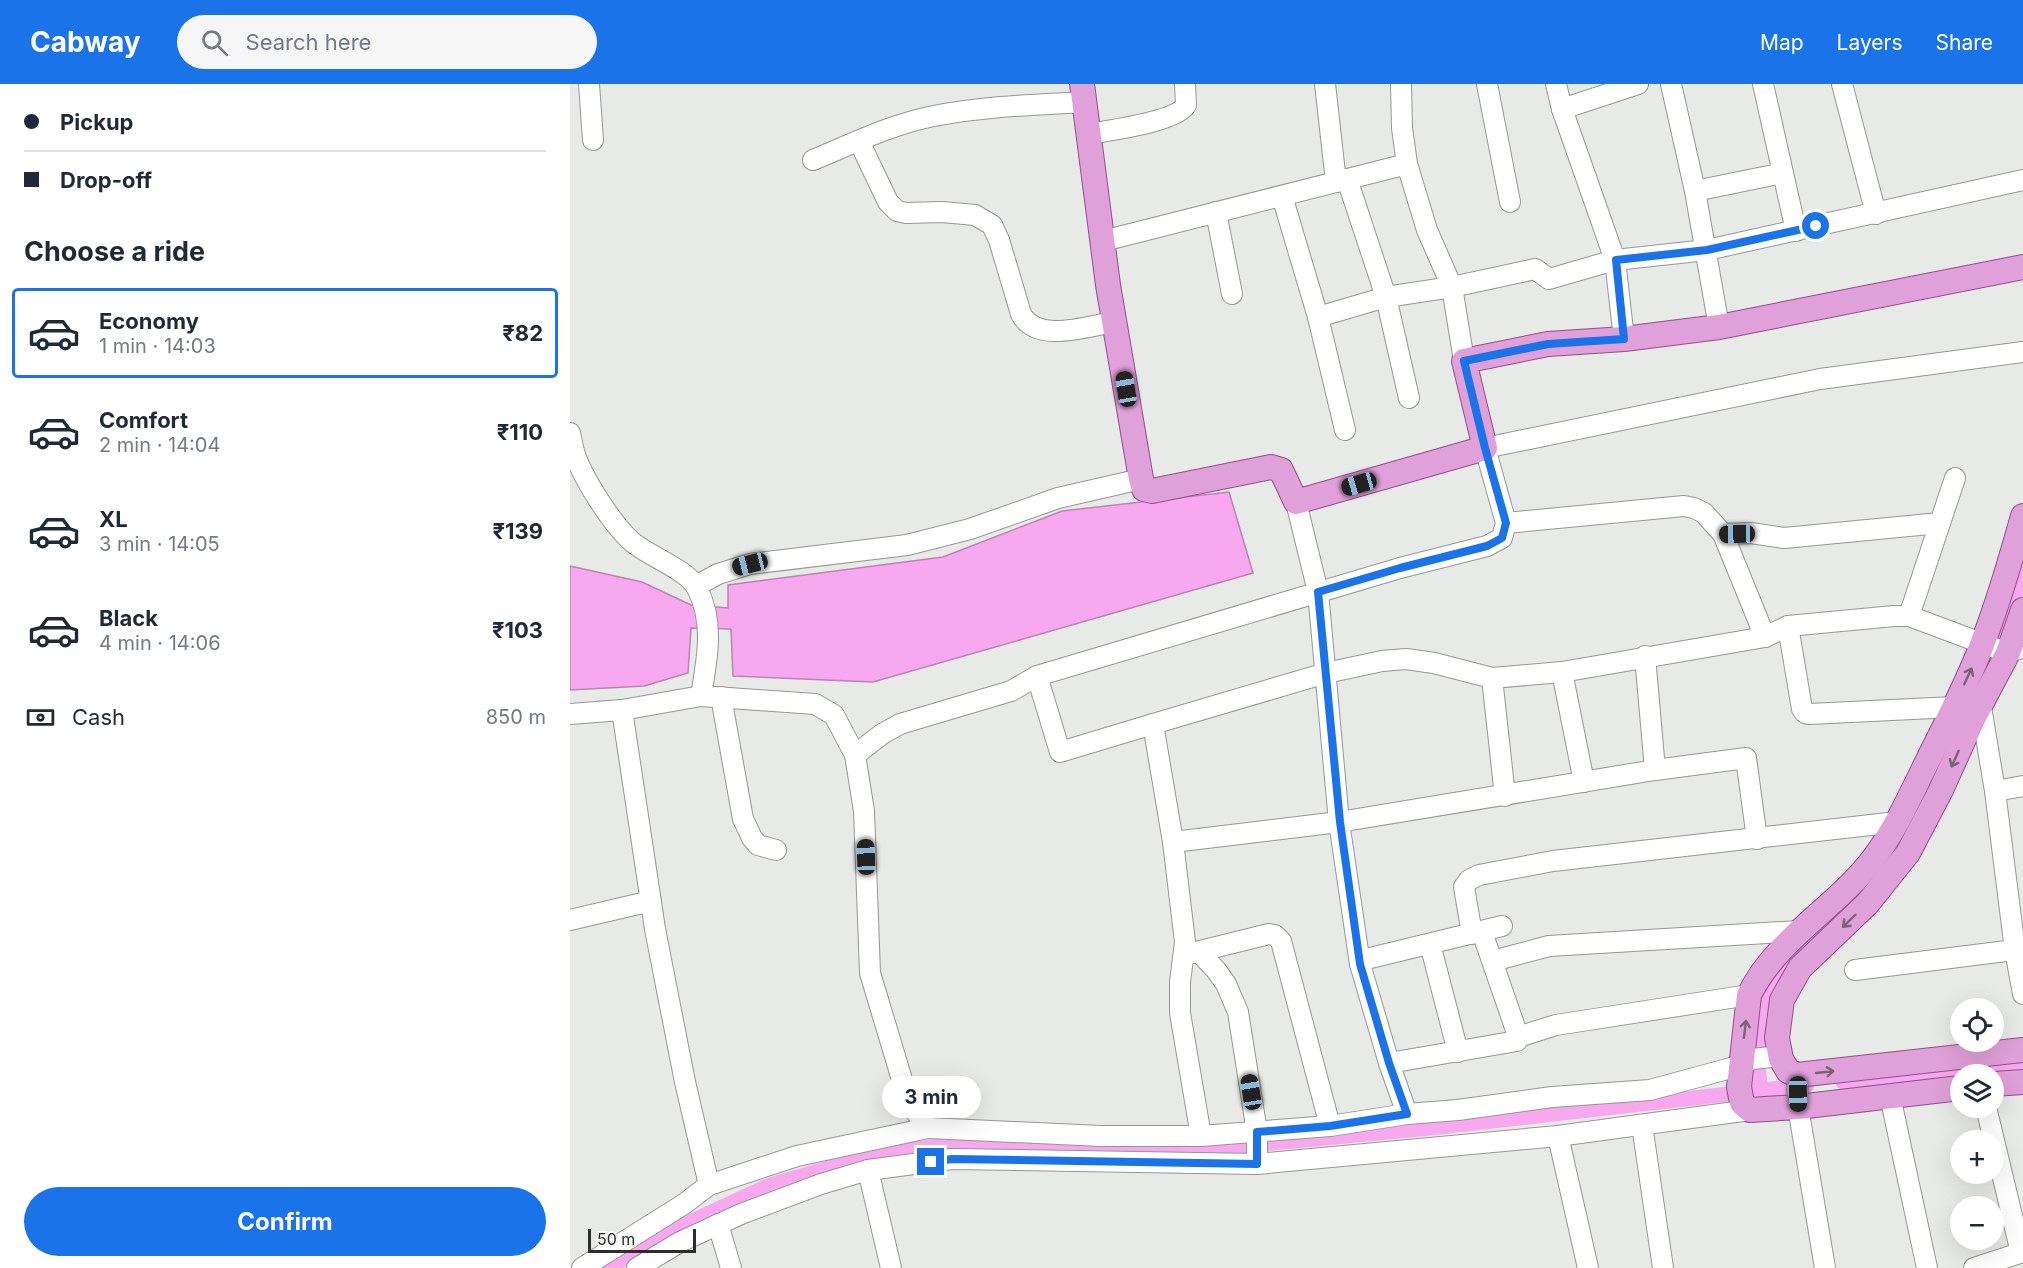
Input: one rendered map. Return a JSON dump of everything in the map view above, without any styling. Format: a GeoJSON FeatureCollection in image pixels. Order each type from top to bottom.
{"type":"FeatureCollection","features":[{"type":"Feature","properties":{"kind":"main road"},"geometry":{"type":"LineString","coordinates":[[1084,93],[1114,322],[1141,479],[1144,489],[1152,491],[1270,467],[1281,470],[1296,502],[1485,448],[1464,361],[1548,344],[1624,339],[1719,327],[2023,267]]}},
{"type":"Feature","properties":{"kind":"main road"},"geometry":{"type":"LineString","coordinates":[[1753,1077],[1777,1038],[1782,1000],[1800,968],[1868,903],[1908,853],[1981,707],[2000,648],[2007,576],[2023,516]]}},
{"type":"Feature","properties":{"kind":"main road"},"geometry":{"type":"LineString","coordinates":[[1753,1077],[1749,995],[1767,964],[1799,931],[1853,884],[1876,856],[1897,822],[1954,706],[2000,648],[2023,610]]}},
{"type":"Feature","properties":{"kind":"main road"},"geometry":{"type":"LineString","coordinates":[[1798,1089],[2023,1050]]}},
{"type":"Feature","properties":{"kind":"main road"},"geometry":{"type":"LineString","coordinates":[[1753,1077],[1788,1071],[1798,1089]]}},
{"type":"Feature","properties":{"kind":"main road"},"geometry":{"type":"LineString","coordinates":[[1753,1077],[1798,1089],[1890,1096],[1950,1089]]}},
{"type":"Feature","properties":{"kind":"main road"},"geometry":{"type":"LineString","coordinates":[[2004,1083],[2023,1082]]}},
{"type":"Feature","properties":{"kind":"street"},"geometry":{"type":"LineString","coordinates":[[589,84],[593,140]]}},
{"type":"Feature","properties":{"kind":"street"},"geometry":{"type":"LineString","coordinates":[[1089,134],[1178,114],[1186,105],[1185,84]]}},
{"type":"Feature","properties":{"kind":"street"},"geometry":{"type":"LineString","coordinates":[[1325,84],[1341,181],[1386,297],[1409,398]]}},
{"type":"Feature","properties":{"kind":"street"},"geometry":{"type":"LineString","coordinates":[[1401,84],[1402,128],[1407,164],[1427,230],[1452,286],[1464,361]]}},
{"type":"Feature","properties":{"kind":"street"},"geometry":{"type":"LineString","coordinates":[[1487,84],[1510,202]]}},
{"type":"Feature","properties":{"kind":"street"},"geometry":{"type":"LineString","coordinates":[[1556,84],[1562,109],[1616,260],[1624,339]]}},
{"type":"Feature","properties":{"kind":"street"},"geometry":{"type":"LineString","coordinates":[[1562,109],[1638,84]]}},
{"type":"Feature","properties":{"kind":"street"},"geometry":{"type":"LineString","coordinates":[[1671,84],[1707,250],[1719,327]]}},
{"type":"Feature","properties":{"kind":"street"},"geometry":{"type":"LineString","coordinates":[[1763,84],[1796,231]]}},
{"type":"Feature","properties":{"kind":"street"},"geometry":{"type":"LineString","coordinates":[[1842,84],[1876,214]]}},
{"type":"Feature","properties":{"kind":"street"},"geometry":{"type":"LineString","coordinates":[[813,160],[859,141],[932,116],[1084,93]]}},
{"type":"Feature","properties":{"kind":"street"},"geometry":{"type":"LineString","coordinates":[[859,141],[888,202],[897,211],[975,215],[992,225],[1026,323],[1041,331],[1054,331],[1114,322]]}},
{"type":"Feature","properties":{"kind":"street"},"geometry":{"type":"LineString","coordinates":[[1103,241],[1407,164]]}},
{"type":"Feature","properties":{"kind":"street"},"geometry":{"type":"LineString","coordinates":[[1695,191],[1783,172]]}},
{"type":"Feature","properties":{"kind":"street"},"geometry":{"type":"LineString","coordinates":[[1318,317],[1386,297],[1535,269],[1549,279],[1616,260],[1707,250],[2023,180]]}},
{"type":"Feature","properties":{"kind":"street"},"geometry":{"type":"LineString","coordinates":[[1281,196],[1318,317],[1345,430]]}},
{"type":"Feature","properties":{"kind":"street"},"geometry":{"type":"LineString","coordinates":[[1216,212],[1232,294]]}},
{"type":"Feature","properties":{"kind":"street"},"geometry":{"type":"LineString","coordinates":[[855,755],[882,734],[900,724],[1011,691],[1037,676],[1411,565],[1487,546],[1502,538],[1506,523],[1485,448],[1820,379],[2023,352]]}},
{"type":"Feature","properties":{"kind":"street"},"geometry":{"type":"LineString","coordinates":[[570,433],[573,459],[613,519],[630,540],[686,575],[696,586],[709,624],[708,653],[701,696]]}},
{"type":"Feature","properties":{"kind":"street"},"geometry":{"type":"LineString","coordinates":[[1909,616],[1955,478]]}},
{"type":"Feature","properties":{"kind":"street"},"geometry":{"type":"LineString","coordinates":[[696,586],[718,574],[750,564],[907,545],[970,529],[1058,498],[1141,479]]}},
{"type":"Feature","properties":{"kind":"street"},"geometry":{"type":"LineString","coordinates":[[1296,502],[1318,592],[1340,822],[1360,964],[1389,1063],[1407,1114]]}},
{"type":"Feature","properties":{"kind":"street"},"geometry":{"type":"LineString","coordinates":[[1506,523],[1684,506],[1694,508],[1704,513],[1723,534],[1765,637]]}},
{"type":"Feature","properties":{"kind":"street"},"geometry":{"type":"LineString","coordinates":[[1723,534],[1751,533],[1784,538],[1940,523]]}},
{"type":"Feature","properties":{"kind":"street"},"geometry":{"type":"LineString","coordinates":[[1037,676],[1060,752],[1326,673],[1382,661],[1406,659],[1434,663],[1492,678],[1562,672],[1765,637],[1788,626],[1909,616],[2000,648]]}},
{"type":"Feature","properties":{"kind":"street"},"geometry":{"type":"LineString","coordinates":[[1788,626],[1805,713],[1954,706]]}},
{"type":"Feature","properties":{"kind":"street"},"geometry":{"type":"LineString","coordinates":[[1646,656],[1655,770]]}},
{"type":"Feature","properties":{"kind":"street"},"geometry":{"type":"LineString","coordinates":[[1562,672],[1584,782]]}},
{"type":"Feature","properties":{"kind":"street"},"geometry":{"type":"LineString","coordinates":[[1492,678],[1505,796]]}},
{"type":"Feature","properties":{"kind":"street"},"geometry":{"type":"LineString","coordinates":[[570,714],[622,710],[701,696],[815,704],[834,715],[855,755],[864,811],[870,973],[909,1103],[928,1128]]}},
{"type":"Feature","properties":{"kind":"street"},"geometry":{"type":"LineString","coordinates":[[722,697],[743,819],[758,845],[776,850]]}},
{"type":"Feature","properties":{"kind":"street"},"geometry":{"type":"LineString","coordinates":[[1981,707],[1995,791],[2014,872],[2023,994]]}},
{"type":"Feature","properties":{"kind":"street"},"geometry":{"type":"LineString","coordinates":[[622,710],[668,996],[709,1185]]}},
{"type":"Feature","properties":{"kind":"street"},"geometry":{"type":"LineString","coordinates":[[1153,724],[1173,842],[1185,942],[1192,954],[1216,969],[1226,984],[1238,1012],[1257,1132],[1257,1160]]}},
{"type":"Feature","properties":{"kind":"street"},"geometry":{"type":"LineString","coordinates":[[1173,842],[1340,822],[1655,770],[1746,758],[1757,839]]}},
{"type":"Feature","properties":{"kind":"street"},"geometry":{"type":"LineString","coordinates":[[1995,791],[2023,786]]}},
{"type":"Feature","properties":{"kind":"street"},"geometry":{"type":"LineString","coordinates":[[1518,1037],[1493,961],[1477,933],[1464,887],[1469,879],[1479,875],[1553,861],[1897,822]]}},
{"type":"Feature","properties":{"kind":"street"},"geometry":{"type":"LineString","coordinates":[[570,920],[651,901]]}},
{"type":"Feature","properties":{"kind":"street"},"geometry":{"type":"LineString","coordinates":[[1360,964],[1365,958],[1502,926]]}},
{"type":"Feature","properties":{"kind":"street"},"geometry":{"type":"LineString","coordinates":[[1493,961],[1549,946],[1799,931]]}},
{"type":"Feature","properties":{"kind":"street"},"geometry":{"type":"LineString","coordinates":[[1192,954],[1269,934],[1275,935],[1281,941],[1330,1126]]}},
{"type":"Feature","properties":{"kind":"street"},"geometry":{"type":"LineString","coordinates":[[1430,944],[1458,1052]]}},
{"type":"Feature","properties":{"kind":"street"},"geometry":{"type":"LineString","coordinates":[[1855,970],[2019,950]]}},
{"type":"Feature","properties":{"kind":"street"},"geometry":{"type":"LineString","coordinates":[[1192,954],[1180,982],[1180,1013],[1201,1136]]}},
{"type":"Feature","properties":{"kind":"street"},"geometry":{"type":"LineString","coordinates":[[1389,1063],[1515,1042],[1518,1037],[1556,1025],[1749,995]]}},
{"type":"Feature","properties":{"kind":"street"},"geometry":{"type":"LineString","coordinates":[[582,1268],[684,1204],[709,1185],[797,1156],[928,1128],[1101,1136],[1201,1136],[1330,1126],[1407,1114],[1458,1110],[1552,1097],[1650,1090],[1753,1077]]}},
{"type":"Feature","properties":{"kind":"street"},"geometry":{"type":"LineString","coordinates":[[646,1266],[680,1242],[741,1214],[821,1184],[868,1170],[952,1159],[1257,1160],[1558,1136],[1642,1125],[1753,1077]]}},
{"type":"Feature","properties":{"kind":"street"},"geometry":{"type":"LineString","coordinates":[[1798,1089],[1825,1268]]}},
{"type":"Feature","properties":{"kind":"street"},"geometry":{"type":"LineString","coordinates":[[1890,1096],[1927,1268]]}},
{"type":"Feature","properties":{"kind":"street"},"geometry":{"type":"LineString","coordinates":[[1974,1268],[2022,1253],[1989,1118]]}},
{"type":"Feature","properties":{"kind":"street"},"geometry":{"type":"LineString","coordinates":[[1642,1125],[1663,1268]]}},
{"type":"Feature","properties":{"kind":"street"},"geometry":{"type":"LineString","coordinates":[[1558,1136],[1588,1268]]}},
{"type":"Feature","properties":{"kind":"street"},"geometry":{"type":"LineString","coordinates":[[868,1170],[891,1268]]}},
{"type":"Feature","properties":{"kind":"street"},"geometry":{"type":"LineString","coordinates":[[718,1224],[731,1268]]}},
{"type":"Feature","properties":{"kind":"shaded area"},"geometry":{"type":"Polygon","coordinates":[[[1229,492],[1253,573],[873,682],[733,676],[731,629],[691,628],[688,673],[644,686],[570,690],[570,566],[642,582],[691,605],[728,608],[728,585],[943,557],[1062,511],[1229,492]]]}},
{"type":"Feature","properties":{"kind":"waterway"},"geometry":{"type":"LineString","coordinates":[[1974,693],[2001,632],[2023,569]]}},
{"type":"Feature","properties":{"kind":"waterway"},"geometry":{"type":"LineString","coordinates":[[1908,828],[1946,750]]}},
{"type":"Feature","properties":{"kind":"waterway"},"geometry":{"type":"LineString","coordinates":[[1761,1090],[1758,1067],[1758,1024],[1767,989],[1803,945],[1873,880]]}},
{"type":"Feature","properties":{"kind":"waterway"},"geometry":{"type":"LineString","coordinates":[[1843,1082],[2023,1065]]}},
{"type":"Feature","properties":{"kind":"waterway"},"geometry":{"type":"LineString","coordinates":[[609,1268],[666,1233],[770,1185],[881,1153],[950,1145],[1186,1151],[1431,1128],[1807,1085]]}},
{"type":"Feature","properties":{"kind":"route"},"geometry":{"type":"LineString","coordinates":[[931,1162],[952,1159],[1257,1164],[1257,1132],[1330,1126],[1407,1114],[1389,1063],[1360,964],[1340,822],[1318,592],[1487,546],[1502,538],[1506,523],[1464,361],[1548,344],[1624,339],[1616,260],[1707,250],[1816,226]]}}]}
